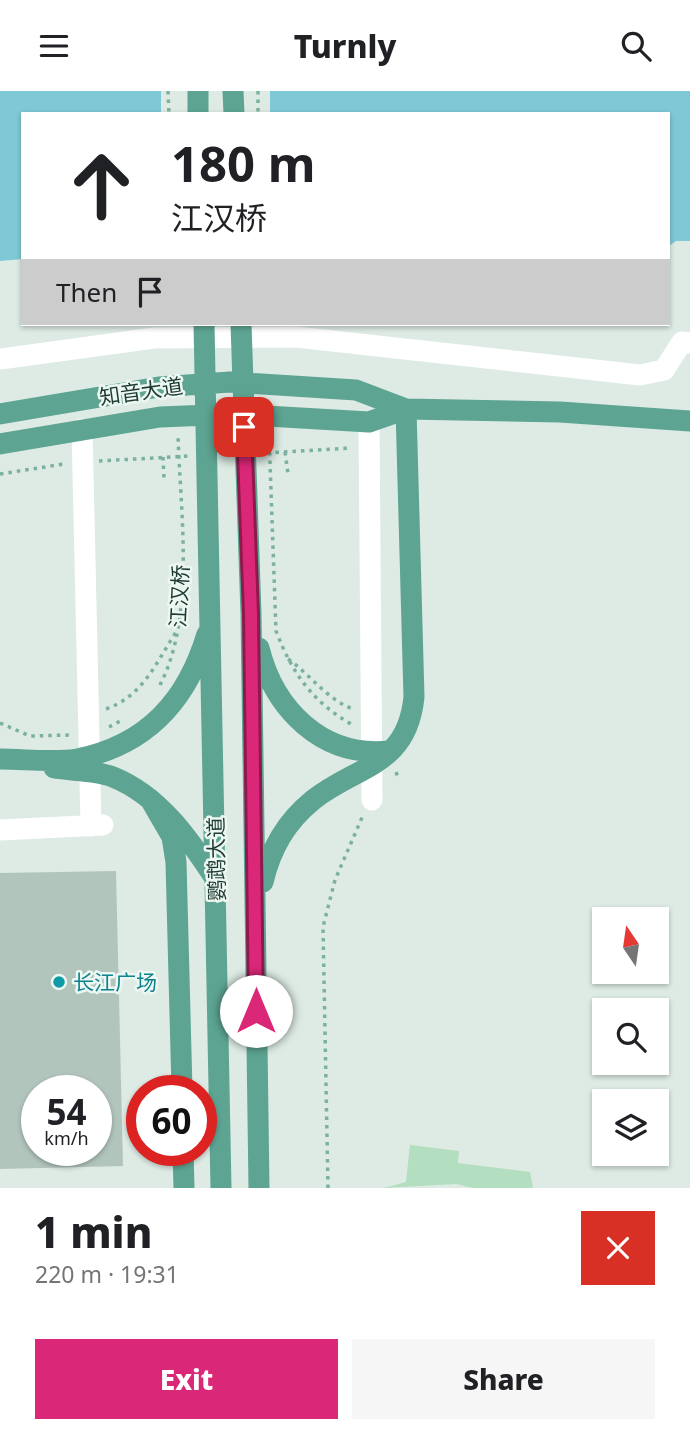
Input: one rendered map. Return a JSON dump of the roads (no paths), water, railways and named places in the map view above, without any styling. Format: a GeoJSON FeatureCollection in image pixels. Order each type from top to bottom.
{"type":"FeatureCollection","features":[{"type":"Feature","properties":{"kind":"main road"},"geometry":{"type":"LineString","coordinates":[[198,91],[198,112]]}},
{"type":"Feature","properties":{"kind":"main road"},"geometry":{"type":"LineString","coordinates":[[233,91],[234,112]]}},
{"type":"Feature","properties":{"kind":"main road","name":"鹦鹉大道"},"geometry":{"type":"LineString","coordinates":[[204,326],[212,617],[221,1188]]}},
{"type":"Feature","properties":{"kind":"main road","name":"鹦鹉大道"},"geometry":{"type":"LineString","coordinates":[[241,326],[251,614],[259,1188]]}},
{"type":"Feature","properties":{"kind":"main road","name":"知音大道"},"geometry":{"type":"LineString","coordinates":[[0,414],[159,387],[230,382],[356,390],[405,409],[560,412],[690,421]]}},
{"type":"Feature","properties":{"kind":"main road"},"geometry":{"type":"LineString","coordinates":[[256,908],[268,859],[286,825],[314,799],[380,762],[411,719],[414,697],[405,409]]}},
{"type":"Feature","properties":{"kind":"main road","name":"知音大道"},"geometry":{"type":"LineString","coordinates":[[0,444],[82,429],[200,414],[369,422],[405,409]]}},
{"type":"Feature","properties":{"kind":"main road"},"geometry":{"type":"LineString","coordinates":[[251,614],[264,668],[274,691],[289,710],[316,734],[348,750],[367,753],[389,751]]}},
{"type":"Feature","properties":{"kind":"main road"},"geometry":{"type":"LineString","coordinates":[[0,759],[75,759],[113,747],[144,731],[173,707],[191,675],[212,617]]}},
{"type":"Feature","properties":{"kind":"main road"},"geometry":{"type":"LineString","coordinates":[[0,759],[112,776],[150,799],[192,843],[216,880]]}},
{"type":"Feature","properties":{"kind":"main road"},"geometry":{"type":"LineString","coordinates":[[150,799],[172,837],[176,862],[181,1075]]}},
{"type":"Feature","properties":{"kind":"main road"},"geometry":{"type":"LineString","coordinates":[[183,1166],[184,1188]]}},
{"type":"Feature","properties":{"kind":"lane"},"geometry":{"type":"LineString","coordinates":[[0,359],[154,338],[296,337],[640,375],[664,370],[682,342],[690,343]]}},
{"type":"Feature","properties":{"kind":"lane"},"geometry":{"type":"LineString","coordinates":[[369,422],[365,720],[372,800]]}},
{"type":"Feature","properties":{"kind":"lane"},"geometry":{"type":"LineString","coordinates":[[0,830],[97,826],[82,429]]}},
{"type":"Feature","properties":{"kind":"water"},"geometry":{"type":"Polygon","coordinates":[[[0,91],[690,91],[690,241],[676,241],[670,245],[670,112],[21,112],[21,259],[0,261],[0,91]]]}},
{"type":"Feature","properties":{"kind":"place","name":"长江广场"},"geometry":{"type":"Point","coordinates":[59,982]}}]}
